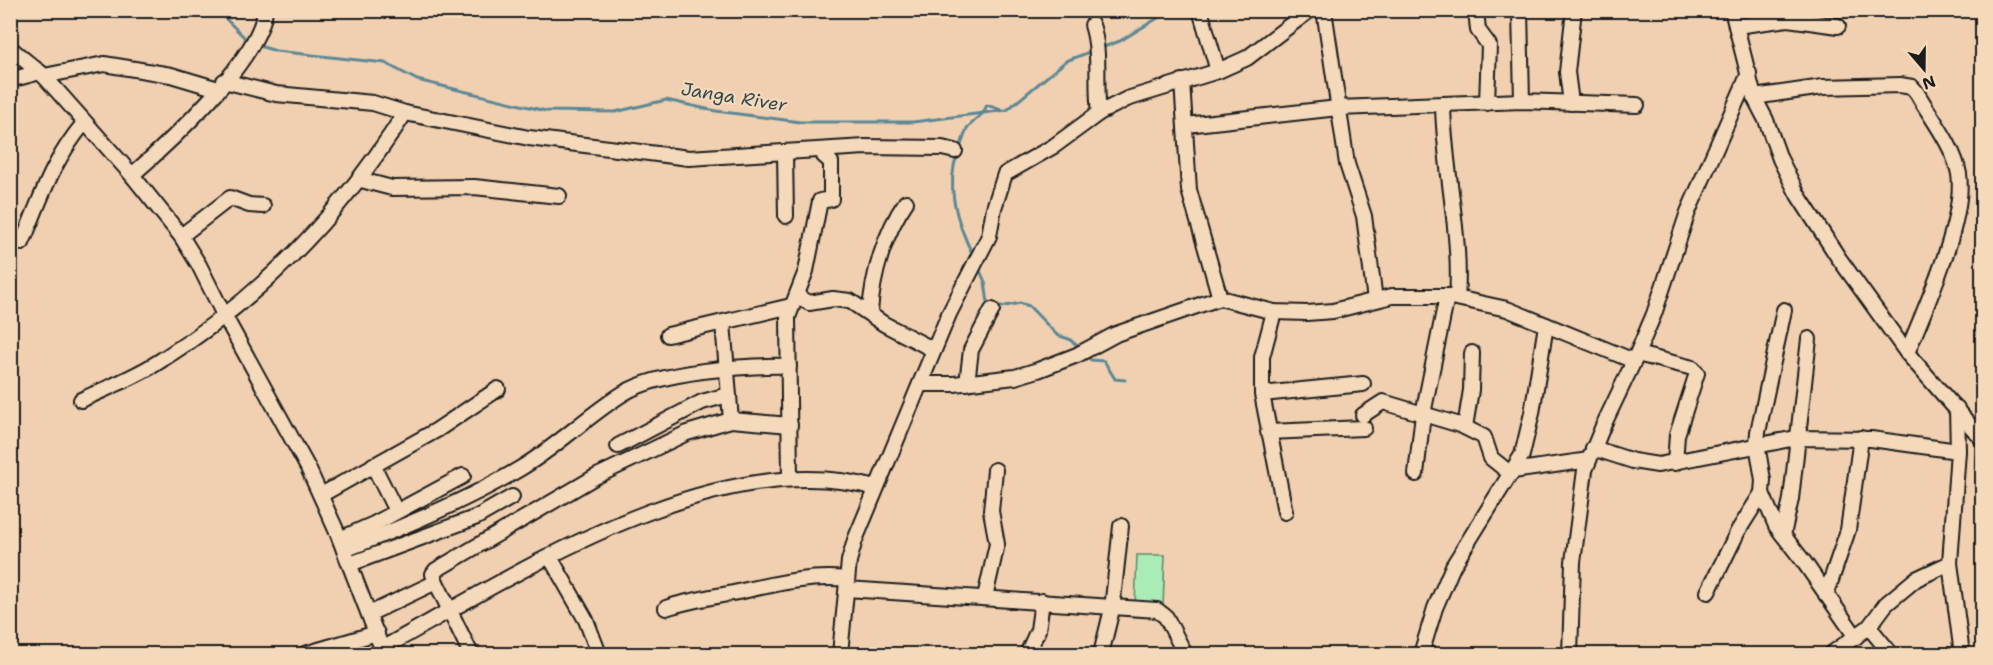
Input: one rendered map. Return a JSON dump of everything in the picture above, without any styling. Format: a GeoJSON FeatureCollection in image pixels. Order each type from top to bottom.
{"type":"FeatureCollection","features":[{"type":"Feature","properties":{"kind":"street"},"geometry":{"type":"LineString","coordinates":[[132,176],[181,130],[221,85],[262,29],[265,10]]}},
{"type":"Feature","properties":{"kind":"street"},"geometry":{"type":"LineString","coordinates":[[1200,10],[1218,71]]}},
{"type":"Feature","properties":{"kind":"street"},"geometry":{"type":"LineString","coordinates":[[840,654],[847,584],[855,540],[952,308],[977,262],[991,228],[994,208],[1005,174],[1054,146],[1100,113],[1127,99],[1218,71],[1257,52],[1310,10]]}},
{"type":"Feature","properties":{"kind":"street"},"geometry":{"type":"LineString","coordinates":[[1324,10],[1348,171],[1364,216],[1375,300]]}},
{"type":"Feature","properties":{"kind":"street"},"geometry":{"type":"LineString","coordinates":[[1476,10],[1478,30],[1489,45],[1487,103]]}},
{"type":"Feature","properties":{"kind":"street"},"geometry":{"type":"LineString","coordinates":[[1520,10],[1522,101]]}},
{"type":"Feature","properties":{"kind":"street"},"geometry":{"type":"LineString","coordinates":[[1571,103],[1568,72],[1574,10]]}},
{"type":"Feature","properties":{"kind":"street"},"geometry":{"type":"LineString","coordinates":[[1732,10],[1754,97],[1798,195],[1838,257],[1907,353],[1983,439]]}},
{"type":"Feature","properties":{"kind":"street"},"geometry":{"type":"LineString","coordinates":[[1736,26],[1788,19],[1838,26]]}},
{"type":"Feature","properties":{"kind":"street"},"geometry":{"type":"LineString","coordinates":[[1092,24],[1098,56],[1096,88],[1100,113]]}},
{"type":"Feature","properties":{"kind":"street"},"geometry":{"type":"LineString","coordinates":[[10,48],[42,74],[132,176],[181,236],[199,265],[321,495],[383,651],[451,610],[606,528],[663,507],[741,486],[790,479],[825,478],[876,488]]}},
{"type":"Feature","properties":{"kind":"street"},"geometry":{"type":"LineString","coordinates":[[10,80],[104,64],[276,94],[373,103],[405,113],[529,138],[689,158],[865,147],[942,148],[955,151]]}},
{"type":"Feature","properties":{"kind":"street"},"geometry":{"type":"LineString","coordinates":[[1570,654],[1573,562],[1585,470],[1636,358],[1688,212],[1749,73]]}},
{"type":"Feature","properties":{"kind":"street"},"geometry":{"type":"LineString","coordinates":[[1182,81],[1189,190],[1220,298]]}},
{"type":"Feature","properties":{"kind":"street"},"geometry":{"type":"LineString","coordinates":[[1754,97],[1822,87],[1900,85],[1912,87],[1917,93],[1952,155],[1959,172],[1961,196],[1944,255],[1907,353]]}},
{"type":"Feature","properties":{"kind":"street"},"geometry":{"type":"LineString","coordinates":[[1186,125],[1338,108],[1522,101],[1637,105]]}},
{"type":"Feature","properties":{"kind":"street"},"geometry":{"type":"LineString","coordinates":[[1416,474],[1423,414],[1452,297],[1457,257],[1446,167],[1443,105]]}},
{"type":"Feature","properties":{"kind":"street"},"geometry":{"type":"LineString","coordinates":[[81,400],[162,360],[224,315],[301,248],[361,180],[405,113]]}},
{"type":"Feature","properties":{"kind":"street"},"geometry":{"type":"LineString","coordinates":[[22,243],[42,190],[56,161],[84,123]]}},
{"type":"Feature","properties":{"kind":"street"},"geometry":{"type":"LineString","coordinates":[[790,479],[788,317],[809,262],[820,201],[831,199],[831,162],[824,156],[824,151]]}},
{"type":"Feature","properties":{"kind":"street"},"geometry":{"type":"LineString","coordinates":[[785,153],[786,216]]}},
{"type":"Feature","properties":{"kind":"street"},"geometry":{"type":"LineString","coordinates":[[361,180],[392,188],[474,187],[559,196]]}},
{"type":"Feature","properties":{"kind":"street"},"geometry":{"type":"LineString","coordinates":[[181,236],[225,200],[234,198],[249,206],[263,206]]}},
{"type":"Feature","properties":{"kind":"street"},"geometry":{"type":"LineString","coordinates":[[870,313],[875,282],[892,224],[906,202]]}},
{"type":"Feature","properties":{"kind":"street"},"geometry":{"type":"LineString","coordinates":[[920,384],[967,383],[1015,377],[1077,355],[1089,346],[1125,330],[1220,298],[1274,312],[1333,310],[1407,294],[1452,297],[1494,305],[1636,358],[1696,370],[1677,435],[1675,463]]}},
{"type":"Feature","properties":{"kind":"street"},"geometry":{"type":"LineString","coordinates":[[668,335],[723,323],[795,301],[809,303],[840,298],[934,350]]}},
{"type":"Feature","properties":{"kind":"street"},"geometry":{"type":"LineString","coordinates":[[967,383],[971,350],[992,310]]}},
{"type":"Feature","properties":{"kind":"street"},"geometry":{"type":"LineString","coordinates":[[1784,310],[1760,416],[1757,444],[1763,480],[1762,493],[1771,517],[1856,637]]}},
{"type":"Feature","properties":{"kind":"street"},"geometry":{"type":"LineString","coordinates":[[1274,312],[1262,357],[1262,394],[1285,512]]}},
{"type":"Feature","properties":{"kind":"street"},"geometry":{"type":"LineString","coordinates":[[723,323],[731,420]]}},
{"type":"Feature","properties":{"kind":"street"},"geometry":{"type":"LineString","coordinates":[[1421,654],[1435,608],[1454,566],[1522,455],[1546,325]]}},
{"type":"Feature","properties":{"kind":"street"},"geometry":{"type":"LineString","coordinates":[[1783,535],[1791,499],[1796,438],[1809,339]]}},
{"type":"Feature","properties":{"kind":"street"},"geometry":{"type":"LineString","coordinates":[[1466,427],[1473,371],[1472,353]]}},
{"type":"Feature","properties":{"kind":"street"},"geometry":{"type":"LineString","coordinates":[[344,551],[522,468],[629,391],[663,379],[728,370],[789,366]]}},
{"type":"Feature","properties":{"kind":"street"},"geometry":{"type":"LineString","coordinates":[[1262,394],[1363,384]]}},
{"type":"Feature","properties":{"kind":"street"},"geometry":{"type":"LineString","coordinates":[[321,495],[437,430],[498,389]]}},
{"type":"Feature","properties":{"kind":"street"},"geometry":{"type":"LineString","coordinates":[[618,446],[702,402],[728,395]]}},
{"type":"Feature","properties":{"kind":"street"},"geometry":{"type":"LineString","coordinates":[[1268,432],[1363,422],[1383,402],[1466,427],[1484,437],[1491,458],[1512,473],[1591,454],[1644,463],[1675,463],[1757,444],[1796,438],[1861,438],[1958,451]]}},
{"type":"Feature","properties":{"kind":"street"},"geometry":{"type":"LineString","coordinates":[[1957,408],[1958,451],[1950,563],[1962,654]]}},
{"type":"Feature","properties":{"kind":"street"},"geometry":{"type":"LineString","coordinates":[[471,654],[436,582],[435,570],[595,477],[667,441],[709,425],[731,420],[790,425]]}},
{"type":"Feature","properties":{"kind":"street"},"geometry":{"type":"LineString","coordinates":[[1826,595],[1848,530],[1861,438]]}},
{"type":"Feature","properties":{"kind":"street"},"geometry":{"type":"LineString","coordinates":[[373,465],[396,511]]}},
{"type":"Feature","properties":{"kind":"street"},"geometry":{"type":"LineString","coordinates":[[986,597],[997,544],[991,511],[995,470]]}},
{"type":"Feature","properties":{"kind":"street"},"geometry":{"type":"LineString","coordinates":[[344,551],[396,511],[463,476]]}},
{"type":"Feature","properties":{"kind":"street"},"geometry":{"type":"LineString","coordinates":[[1708,592],[1738,531],[1762,493]]}},
{"type":"Feature","properties":{"kind":"street"},"geometry":{"type":"LineString","coordinates":[[344,551],[477,517],[512,497]]}},
{"type":"Feature","properties":{"kind":"street"},"geometry":{"type":"LineString","coordinates":[[1101,654],[1112,609],[1121,526]]}},
{"type":"Feature","properties":{"kind":"street"},"geometry":{"type":"LineString","coordinates":[[550,557],[586,620],[599,654]]}},
{"type":"Feature","properties":{"kind":"street"},"geometry":{"type":"LineString","coordinates":[[1831,654],[1869,627],[1886,603],[1916,579],[1950,563]]}},
{"type":"Feature","properties":{"kind":"street"},"geometry":{"type":"LineString","coordinates":[[666,608],[694,598],[825,577],[847,584],[1112,609],[1157,610],[1166,617],[1185,654]]}},
{"type":"Feature","properties":{"kind":"street"},"geometry":{"type":"LineString","coordinates":[[369,614],[436,582]]}},
{"type":"Feature","properties":{"kind":"street"},"geometry":{"type":"LineString","coordinates":[[1027,654],[1038,630],[1042,601]]}},
{"type":"Feature","properties":{"kind":"street"},"geometry":{"type":"LineString","coordinates":[[1869,627],[1891,654]]}},
{"type":"Feature","properties":{"kind":"street"},"geometry":{"type":"LineString","coordinates":[[304,654],[377,633]]}},
{"type":"Feature","properties":{"kind":"green space"},"geometry":{"type":"Polygon","coordinates":[[[1137,555],[1165,555],[1163,607],[1135,606],[1137,555]]]}},
{"type":"Feature","properties":{"kind":"waterway","name":"Janga River"},"geometry":{"type":"LineString","coordinates":[[212,10],[224,17],[249,42]]}},
{"type":"Feature","properties":{"kind":"waterway","name":"Janga River"},"geometry":{"type":"LineString","coordinates":[[1101,48],[1120,41],[1171,10]]}},
{"type":"Feature","properties":{"kind":"waterway","name":"Janga River"},"geometry":{"type":"LineString","coordinates":[[256,45],[276,51],[385,63],[417,80],[546,111],[615,112],[666,100],[716,111],[800,122],[913,122],[1007,110],[1066,61],[1092,51]]}},
{"type":"Feature","properties":{"kind":"waterway"},"geometry":{"type":"LineString","coordinates":[[960,148],[967,128],[983,113],[987,105],[1001,110]]}},
{"type":"Feature","properties":{"kind":"waterway"},"geometry":{"type":"LineString","coordinates":[[957,155],[952,181],[955,207],[958,220],[974,257]]}},
{"type":"Feature","properties":{"kind":"waterway"},"geometry":{"type":"LineString","coordinates":[[978,266],[985,282],[988,303],[996,308],[1020,303],[1029,306],[1057,335],[1069,339],[1081,349]]}},
{"type":"Feature","properties":{"kind":"waterway"},"geometry":{"type":"LineString","coordinates":[[1085,354],[1091,360],[1104,361],[1115,379],[1125,380]]}},
{"type":"Feature","properties":{"kind":"waterway"},"geometry":{"type":"LineString","coordinates":[[1980,441],[1975,466],[1982,482]]}}]}
